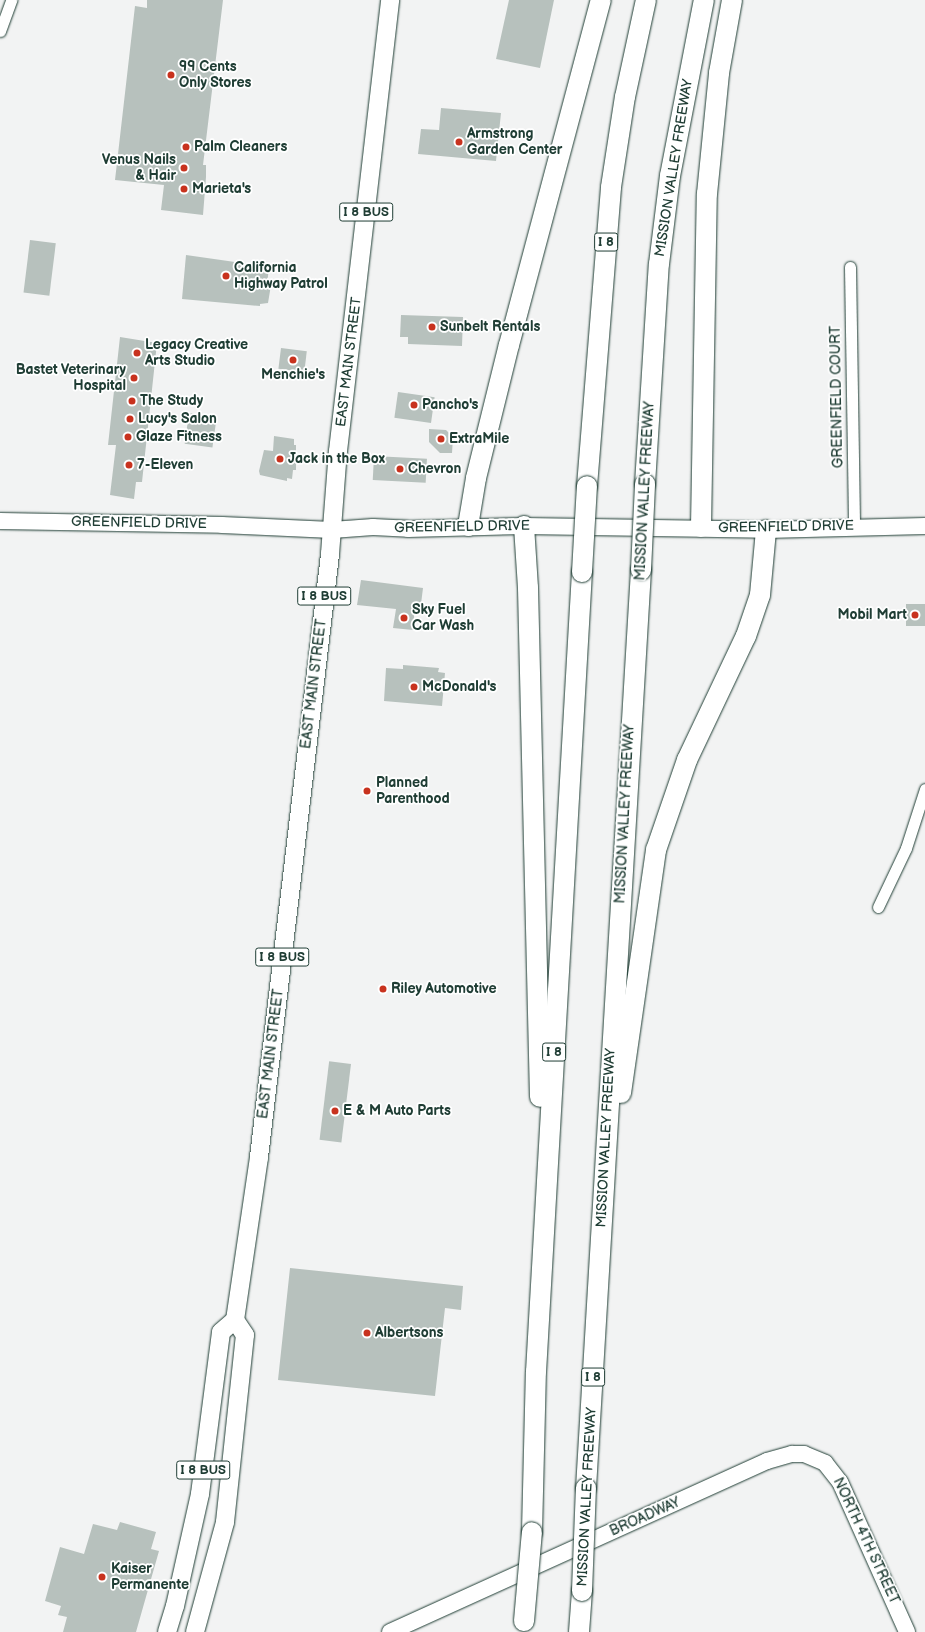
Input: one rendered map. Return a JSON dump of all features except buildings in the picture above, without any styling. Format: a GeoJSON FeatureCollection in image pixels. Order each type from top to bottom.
{"type":"FeatureCollection","features":[{"type":"Feature","properties":{"kind":"highway"},"geometry":{"type":"LineString","coordinates":[[468,526],[476,478],[509,344],[601,0]]}},
{"type":"Feature","properties":{"kind":"highway","name":"I 8"},"geometry":{"type":"LineString","coordinates":[[523,1627],[532,1532],[536,1372],[587,486],[611,187],[625,97],[646,0]]}},
{"type":"Feature","properties":{"kind":"highway","name":"MISSION VALLEY FREEWAY"},"geometry":{"type":"LineString","coordinates":[[579,1632],[586,1488],[659,264],[669,183],[704,0]]}},
{"type":"Feature","properties":{"kind":"highway"},"geometry":{"type":"LineString","coordinates":[[701,528],[707,194],[719,73],[732,0]]}},
{"type":"Feature","properties":{"kind":"highway"},"geometry":{"type":"LineString","coordinates":[[524,526],[528,588],[544,1227]]}},
{"type":"Feature","properties":{"kind":"highway"},"geometry":{"type":"LineString","coordinates":[[599,1266],[624,1072],[656,850],[687,760],[746,636],[760,595],[766,530]]}},
{"type":"Feature","properties":{"kind":"main road","name":"EAST MAIN STREET"},"geometry":{"type":"LineString","coordinates":[[235,1320],[259,1157],[332,530],[338,451],[390,0]]}},
{"type":"Feature","properties":{"kind":"main road","name":"GREENFIELD DRIVE"},"geometry":{"type":"LineString","coordinates":[[0,521],[222,525],[332,530],[468,526],[766,530],[925,526]]}},
{"type":"Feature","properties":{"kind":"main road","name":"I 8 BUS"},"geometry":{"type":"LineString","coordinates":[[166,1632],[175,1606],[200,1494],[221,1332],[235,1320],[245,1335],[224,1522],[195,1632]]}},
{"type":"Feature","properties":{"kind":"main road","name":"BROADWAY"},"geometry":{"type":"LineString","coordinates":[[390,1632],[767,1461],[792,1454],[815,1457]]}},
{"type":"Feature","properties":{"kind":"main road","name":"NORTH 4TH STREET"},"geometry":{"type":"LineString","coordinates":[[815,1457],[833,1470],[840,1482],[907,1632]]}},
{"type":"Feature","properties":{"kind":"street"},"geometry":{"type":"LineString","coordinates":[[0,31],[11,0]]}},
{"type":"Feature","properties":{"kind":"street","name":"GREENFIELD COURT"},"geometry":{"type":"LineString","coordinates":[[850,267],[854,527]]}},
{"type":"Feature","properties":{"kind":"street"},"geometry":{"type":"LineString","coordinates":[[878,907],[906,848],[925,789]]}},
{"type":"Feature","properties":{"kind":"place","name":"99 Cents Only Stores"},"geometry":{"type":"Point","coordinates":[171,75]}},
{"type":"Feature","properties":{"kind":"place","name":"Armstrong Garden Center"},"geometry":{"type":"Point","coordinates":[459,142]}},
{"type":"Feature","properties":{"kind":"place","name":"Palm Cleaners"},"geometry":{"type":"Point","coordinates":[186,147]}},
{"type":"Feature","properties":{"kind":"place","name":"Venus Nails & Hair"},"geometry":{"type":"Point","coordinates":[184,168]}},
{"type":"Feature","properties":{"kind":"place","name":"Marieta's"},"geometry":{"type":"Point","coordinates":[184,189]}},
{"type":"Feature","properties":{"kind":"place","name":"California Highway Patrol"},"geometry":{"type":"Point","coordinates":[226,276]}},
{"type":"Feature","properties":{"kind":"place","name":"Sunbelt Rentals"},"geometry":{"type":"Point","coordinates":[432,327]}},
{"type":"Feature","properties":{"kind":"place","name":"Legacy Creative Arts Studio"},"geometry":{"type":"Point","coordinates":[137,353]}},
{"type":"Feature","properties":{"kind":"place","name":"Menchie's"},"geometry":{"type":"Point","coordinates":[293,360]}},
{"type":"Feature","properties":{"kind":"place","name":"Bastet Veterinary Hospital"},"geometry":{"type":"Point","coordinates":[134,378]}},
{"type":"Feature","properties":{"kind":"place","name":"The Study"},"geometry":{"type":"Point","coordinates":[132,401]}},
{"type":"Feature","properties":{"kind":"place","name":"Pancho's"},"geometry":{"type":"Point","coordinates":[414,405]}},
{"type":"Feature","properties":{"kind":"place","name":"Lucy's Salon"},"geometry":{"type":"Point","coordinates":[130,419]}},
{"type":"Feature","properties":{"kind":"place","name":"Glaze Fitness"},"geometry":{"type":"Point","coordinates":[128,437]}},
{"type":"Feature","properties":{"kind":"place","name":"ExtraMile"},"geometry":{"type":"Point","coordinates":[441,439]}},
{"type":"Feature","properties":{"kind":"place","name":"Jack in the Box"},"geometry":{"type":"Point","coordinates":[280,459]}},
{"type":"Feature","properties":{"kind":"place","name":"7-Eleven"},"geometry":{"type":"Point","coordinates":[129,465]}},
{"type":"Feature","properties":{"kind":"place","name":"Chevron"},"geometry":{"type":"Point","coordinates":[400,469]}},
{"type":"Feature","properties":{"kind":"place","name":"Mobil Mart"},"geometry":{"type":"Point","coordinates":[915,615]}},
{"type":"Feature","properties":{"kind":"place","name":"Sky Fuel Car Wash"},"geometry":{"type":"Point","coordinates":[404,618]}},
{"type":"Feature","properties":{"kind":"place","name":"McDonald's"},"geometry":{"type":"Point","coordinates":[414,687]}},
{"type":"Feature","properties":{"kind":"place","name":"Planned Parenthood"},"geometry":{"type":"Point","coordinates":[367,791]}},
{"type":"Feature","properties":{"kind":"place","name":"Riley Automotive"},"geometry":{"type":"Point","coordinates":[383,989]}},
{"type":"Feature","properties":{"kind":"place","name":"E & M Auto Parts"},"geometry":{"type":"Point","coordinates":[335,1111]}},
{"type":"Feature","properties":{"kind":"place","name":"Albertsons"},"geometry":{"type":"Point","coordinates":[367,1333]}},
{"type":"Feature","properties":{"kind":"place","name":"Kaiser Permanente"},"geometry":{"type":"Point","coordinates":[102,1577]}}]}
